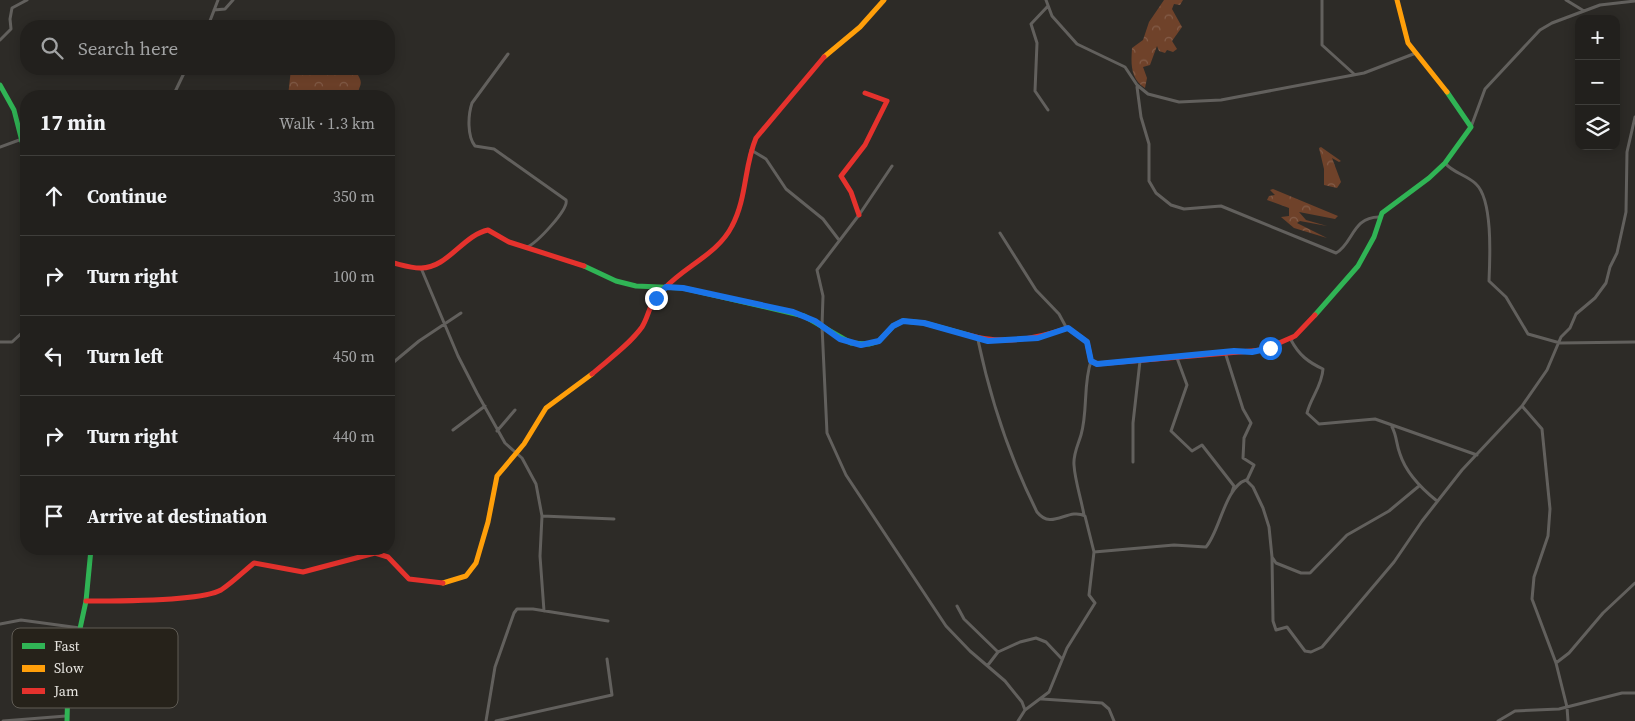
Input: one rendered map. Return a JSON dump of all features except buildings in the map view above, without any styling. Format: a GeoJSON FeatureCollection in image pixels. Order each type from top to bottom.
{"type":"FeatureCollection","features":[{"type":"Feature","properties":{"kind":"street"},"geometry":{"type":"LineString","coordinates":[[0,40],[11,29],[12,8],[27,0]]}},
{"type":"Feature","properties":{"kind":"street"},"geometry":{"type":"LineString","coordinates":[[210,20],[218,0]]}},
{"type":"Feature","properties":{"kind":"street"},"geometry":{"type":"LineString","coordinates":[[214,10],[225,9],[233,0]]}},
{"type":"Feature","properties":{"kind":"street"},"geometry":{"type":"LineString","coordinates":[[382,555],[388,557],[409,580],[446,583],[459,580],[472,571],[488,522],[497,476],[515,452],[524,444],[546,408],[578,386],[634,337],[643,326],[652,304],[666,287],[687,268],[720,244],[732,227],[742,202],[751,150],[759,133],[804,77],[820,60],[860,27],[884,0]]}},
{"type":"Feature","properties":{"kind":"street"},"geometry":{"type":"LineString","coordinates":[[1046,0],[1052,16],[1077,44],[1125,66],[1137,85],[1152,96],[1179,102],[1221,100],[1376,70],[1416,53]]}},
{"type":"Feature","properties":{"kind":"street"},"geometry":{"type":"LineString","coordinates":[[1322,0],[1322,44],[1355,74]]}},
{"type":"Feature","properties":{"kind":"street"},"geometry":{"type":"LineString","coordinates":[[1397,0],[1408,43],[1437,76],[1471,128]]}},
{"type":"Feature","properties":{"kind":"street"},"geometry":{"type":"LineString","coordinates":[[1566,0],[1585,11]]}},
{"type":"Feature","properties":{"kind":"street"},"geometry":{"type":"LineString","coordinates":[[1137,85],[1141,117],[1148,144],[1149,181],[1156,193],[1171,205],[1191,209],[1221,206],[1336,253],[1343,248],[1356,227],[1372,218],[1379,217],[1424,182],[1444,163],[1471,128],[1483,93],[1512,59],[1544,27],[1603,5],[1635,2]]}},
{"type":"Feature","properties":{"kind":"street"},"geometry":{"type":"LineString","coordinates":[[1048,6],[1031,24],[1037,43],[1036,91],[1040,102],[1048,110]]}},
{"type":"Feature","properties":{"kind":"street"},"geometry":{"type":"LineString","coordinates":[[508,54],[472,104],[470,112],[472,142],[475,146],[494,149],[562,196],[567,202],[536,241],[524,248]]}},
{"type":"Feature","properties":{"kind":"street"},"geometry":{"type":"LineString","coordinates":[[176,90],[183,75]]}},
{"type":"Feature","properties":{"kind":"street"},"geometry":{"type":"LineString","coordinates":[[0,85],[11,103],[20,132]]}},
{"type":"Feature","properties":{"kind":"street"},"geometry":{"type":"LineString","coordinates":[[859,215],[852,192],[841,176],[865,145],[887,101],[881,97],[874,98],[865,93]]}},
{"type":"Feature","properties":{"kind":"street"},"geometry":{"type":"LineString","coordinates":[[1246,480],[1253,486],[1269,527],[1272,557],[1273,621],[1276,630],[1287,627],[1305,651],[1311,652],[1322,647],[1388,569],[1437,501],[1522,406],[1547,370],[1561,337],[1570,328],[1576,314],[1595,298],[1606,283],[1610,267],[1618,253],[1626,212],[1627,152],[1635,117]]}},
{"type":"Feature","properties":{"kind":"street"},"geometry":{"type":"LineString","coordinates":[[0,147],[20,139]]}},
{"type":"Feature","properties":{"kind":"street"},"geometry":{"type":"LineString","coordinates":[[751,150],[766,159],[790,193],[819,216],[839,240]]}},
{"type":"Feature","properties":{"kind":"street"},"geometry":{"type":"LineString","coordinates":[[1444,163],[1471,179],[1482,192],[1489,225],[1490,283],[1506,297],[1528,334],[1560,343],[1635,342]]}},
{"type":"Feature","properties":{"kind":"street"},"geometry":{"type":"LineString","coordinates":[[892,166],[859,215],[817,270],[823,296],[822,326],[827,433],[846,475],[946,626],[1016,693],[1025,710]]}},
{"type":"Feature","properties":{"kind":"street"},"geometry":{"type":"LineString","coordinates":[[1091,361],[1102,364],[1263,350],[1294,336],[1303,329],[1358,266],[1374,237],[1379,217]]}},
{"type":"Feature","properties":{"kind":"street"},"geometry":{"type":"LineString","coordinates":[[395,264],[421,268],[435,264],[483,230],[524,248],[575,262],[616,281],[636,286],[683,288],[793,312],[822,326],[840,339],[861,345],[879,341],[893,326],[903,321],[924,323],[978,340],[1038,338],[1066,327]]}},
{"type":"Feature","properties":{"kind":"street"},"geometry":{"type":"LineString","coordinates":[[1000,233],[1036,290],[1059,314],[1066,327],[1087,342],[1091,361],[1088,370],[1084,418],[1081,435],[1076,446],[1074,464],[1094,552],[1089,595],[1095,603],[1062,659],[1052,686],[1042,698],[1025,710],[1018,721]]}},
{"type":"Feature","properties":{"kind":"street"},"geometry":{"type":"LineString","coordinates":[[421,268],[458,356],[497,431],[505,443],[515,452],[532,477],[539,494],[542,516],[540,556],[544,611]]}},
{"type":"Feature","properties":{"kind":"street"},"geometry":{"type":"LineString","coordinates":[[395,361],[444,323],[461,313]]}},
{"type":"Feature","properties":{"kind":"street"},"geometry":{"type":"LineString","coordinates":[[0,342],[12,342],[20,335]]}},
{"type":"Feature","properties":{"kind":"street"},"geometry":{"type":"LineString","coordinates":[[1294,336],[1291,340],[1296,350],[1310,363],[1323,369],[1322,383],[1311,399],[1308,413],[1319,424],[1372,419],[1477,455]]}},
{"type":"Feature","properties":{"kind":"street"},"geometry":{"type":"LineString","coordinates":[[978,340],[1001,429],[1037,512],[1040,516],[1052,520],[1073,514],[1085,516]]}},
{"type":"Feature","properties":{"kind":"street"},"geometry":{"type":"LineString","coordinates":[[1225,352],[1242,409],[1251,423],[1244,438],[1243,458],[1254,464],[1246,480],[1241,483],[1232,495]]}},
{"type":"Feature","properties":{"kind":"street"},"geometry":{"type":"LineString","coordinates":[[1094,552],[1174,545],[1206,547],[1213,539],[1232,495],[1234,486],[1202,445],[1192,450],[1171,431],[1187,385],[1177,358]]}},
{"type":"Feature","properties":{"kind":"street"},"geometry":{"type":"LineString","coordinates":[[1133,462],[1133,423],[1140,360]]}},
{"type":"Feature","properties":{"kind":"street"},"geometry":{"type":"LineString","coordinates":[[453,430],[485,406]]}},
{"type":"Feature","properties":{"kind":"street"},"geometry":{"type":"LineString","coordinates":[[1522,406],[1539,424],[1544,446],[1550,509],[1549,531],[1541,562],[1534,578],[1531,591],[1532,599],[1556,664],[1567,706],[1568,721]]}},
{"type":"Feature","properties":{"kind":"street"},"geometry":{"type":"LineString","coordinates":[[497,431],[515,410]]}},
{"type":"Feature","properties":{"kind":"street"},"geometry":{"type":"LineString","coordinates":[[1391,427],[1398,438],[1400,456],[1419,486],[1437,501]]}},
{"type":"Feature","properties":{"kind":"street"},"geometry":{"type":"LineString","coordinates":[[1272,557],[1276,563],[1301,573],[1310,573],[1347,534],[1390,511],[1419,486]]}},
{"type":"Feature","properties":{"kind":"street"},"geometry":{"type":"LineString","coordinates":[[542,516],[614,519]]}},
{"type":"Feature","properties":{"kind":"street"},"geometry":{"type":"LineString","coordinates":[[0,624],[21,620],[81,628],[91,555]]}},
{"type":"Feature","properties":{"kind":"street"},"geometry":{"type":"LineString","coordinates":[[86,601],[136,601],[208,594],[220,590],[254,563],[303,572],[367,555]]}},
{"type":"Feature","properties":{"kind":"street"},"geometry":{"type":"LineString","coordinates":[[1556,664],[1569,653],[1603,614],[1635,583]]}},
{"type":"Feature","properties":{"kind":"street"},"geometry":{"type":"LineString","coordinates":[[957,606],[964,619],[998,652]]}},
{"type":"Feature","properties":{"kind":"street"},"geometry":{"type":"LineString","coordinates":[[486,721],[495,667],[514,612],[521,608],[608,621]]}},
{"type":"Feature","properties":{"kind":"street"},"geometry":{"type":"LineString","coordinates":[[988,666],[998,652],[1020,642],[1038,638],[1053,647],[1062,659]]}},
{"type":"Feature","properties":{"kind":"street"},"geometry":{"type":"LineString","coordinates":[[496,721],[612,695],[607,659]]}},
{"type":"Feature","properties":{"kind":"street"},"geometry":{"type":"LineString","coordinates":[[1498,721],[1516,711],[1567,706],[1622,693],[1635,693]]}},
{"type":"Feature","properties":{"kind":"street"},"geometry":{"type":"LineString","coordinates":[[1042,698],[1102,703],[1109,709],[1114,721]]}},
{"type":"Feature","properties":{"kind":"street"},"geometry":{"type":"LineString","coordinates":[[3,721],[66,719]]}},
{"type":"Feature","properties":{"kind":"green space"},"geometry":{"type":"Polygon","coordinates":[[[1164,0],[1183,0],[1180,5],[1174,4],[1172,9],[1182,27],[1172,41],[1177,49],[1173,52],[1167,50],[1165,53],[1159,51],[1157,46],[1150,65],[1143,67],[1147,78],[1145,88],[1136,80],[1132,70],[1132,48],[1143,40],[1149,22],[1164,0]]]}},
{"type":"Feature","properties":{"kind":"green space"},"geometry":{"type":"Polygon","coordinates":[[[290,75],[358,75],[361,81],[359,90],[289,90],[290,75]]]}},
{"type":"Feature","properties":{"kind":"green space"},"geometry":{"type":"Polygon","coordinates":[[[1321,147],[1341,161],[1339,162],[1332,158],[1341,182],[1337,188],[1324,185],[1324,169],[1319,148],[1321,147]]]}},
{"type":"Feature","properties":{"kind":"green space"},"geometry":{"type":"Polygon","coordinates":[[[1273,189],[1338,216],[1335,219],[1299,212],[1306,220],[1327,226],[1300,221],[1297,223],[1327,238],[1294,228],[1281,217],[1289,216],[1289,208],[1267,200],[1269,196],[1275,195],[1270,190],[1273,189]]]}},
{"type":"Feature","properties":{"kind":"traffic: fast"},"geometry":{"type":"LineString","coordinates":[[0,85],[14,110],[20,134]]}},
{"type":"Feature","properties":{"kind":"traffic: fast"},"geometry":{"type":"LineString","coordinates":[[1315,315],[1358,266],[1374,237],[1382,213],[1429,178],[1445,163],[1471,127],[1447,92]]}},
{"type":"Feature","properties":{"kind":"traffic: fast"},"geometry":{"type":"LineString","coordinates":[[584,266],[616,281],[636,286],[683,288],[804,316],[851,343],[869,344],[879,341],[893,326],[903,321],[924,323],[968,335]]}},
{"type":"Feature","properties":{"kind":"traffic: fast"},"geometry":{"type":"LineString","coordinates":[[80,628],[86,601],[90,555]]}},
{"type":"Feature","properties":{"kind":"traffic: fast"},"geometry":{"type":"LineString","coordinates":[[67,708],[67,721]]}},
{"type":"Feature","properties":{"kind":"traffic: slow"},"geometry":{"type":"LineString","coordinates":[[824,57],[860,27],[884,0]]}},
{"type":"Feature","properties":{"kind":"traffic: slow"},"geometry":{"type":"LineString","coordinates":[[1397,0],[1408,43],[1447,92]]}},
{"type":"Feature","properties":{"kind":"traffic: slow"},"geometry":{"type":"LineString","coordinates":[[443,583],[466,576],[476,563],[488,522],[497,476],[524,444],[546,408],[592,374]]}},
{"type":"Feature","properties":{"kind":"traffic: jam"},"geometry":{"type":"LineString","coordinates":[[592,374],[637,334],[652,304],[663,290],[710,252],[726,236],[737,215],[749,160],[756,138],[824,57]]}},
{"type":"Feature","properties":{"kind":"traffic: jam"},"geometry":{"type":"LineString","coordinates":[[859,215],[851,192],[841,176],[865,145],[887,101],[865,93]]}},
{"type":"Feature","properties":{"kind":"traffic: jam"},"geometry":{"type":"LineString","coordinates":[[395,264],[416,268],[430,267],[447,258],[471,238],[488,230],[509,242],[584,266]]}},
{"type":"Feature","properties":{"kind":"traffic: jam"},"geometry":{"type":"LineString","coordinates":[[968,335],[993,340],[1006,340],[1031,338],[1068,328],[1087,342],[1091,361],[1097,364],[1263,350],[1295,336],[1315,315]]}},
{"type":"Feature","properties":{"kind":"traffic: jam"},"geometry":{"type":"LineString","coordinates":[[86,601],[155,600],[194,597],[221,590],[254,563],[303,572],[367,555]]}},
{"type":"Feature","properties":{"kind":"traffic: jam"},"geometry":{"type":"LineString","coordinates":[[382,555],[388,557],[409,579],[443,583]]}},
{"type":"Feature","properties":{"kind":"route"},"geometry":{"type":"LineString","coordinates":[[656,298],[666,287],[683,288],[793,312],[815,321],[840,339],[851,344],[861,345],[879,341],[893,326],[903,321],[913,321],[978,340],[988,341],[1038,338],[1066,327],[1072,329],[1087,342],[1091,361],[1097,364],[1117,364],[1234,351],[1252,352],[1270,348]]}}]}
